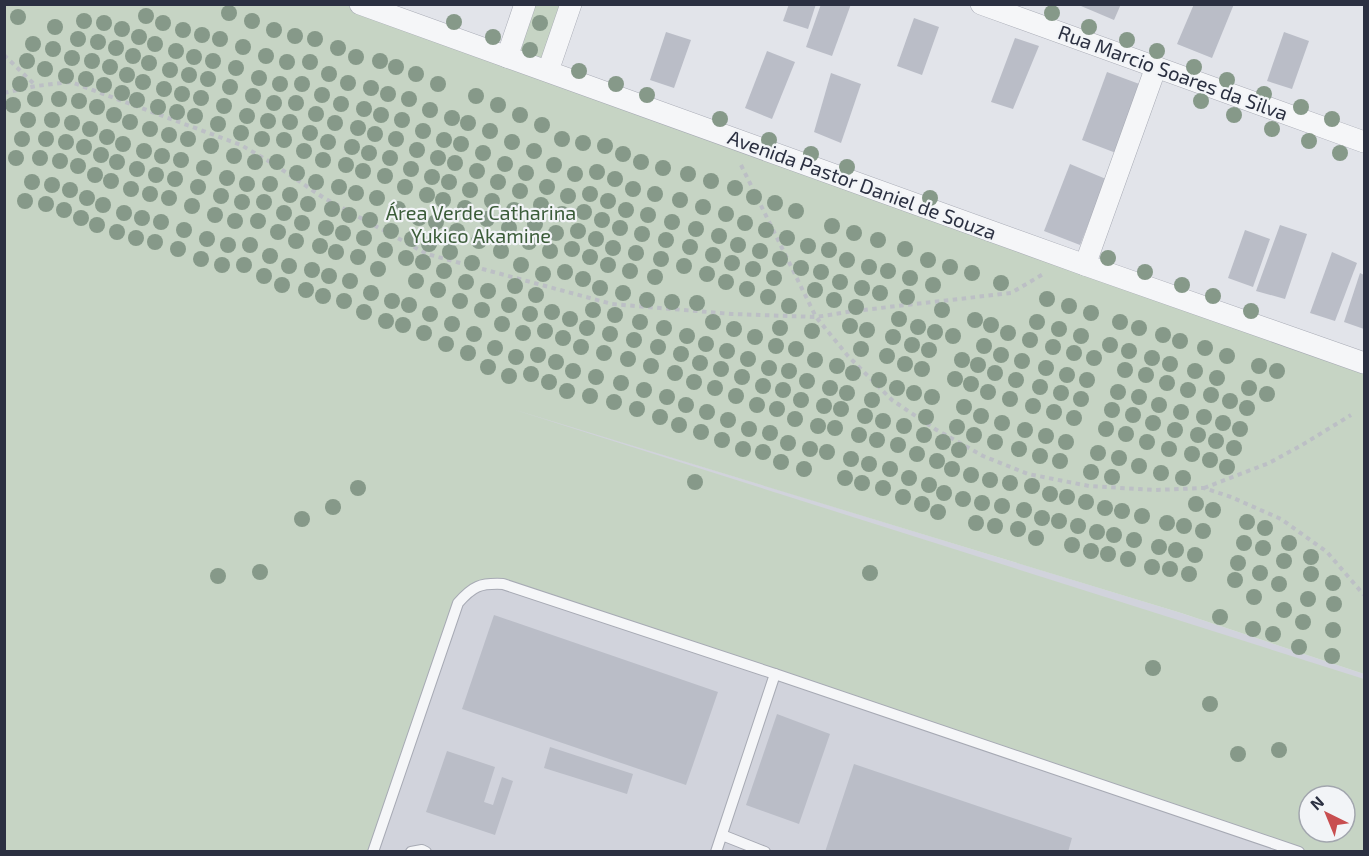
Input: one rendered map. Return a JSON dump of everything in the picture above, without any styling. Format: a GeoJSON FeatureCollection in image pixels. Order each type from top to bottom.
{"type":"FeatureCollection","features":[{"type":"Feature","properties":{"kind":"street","name":"Avenida Pastor Daniel de Souza"},"geometry":{"type":"LineString","coordinates":[[360,4],[1365,363]]}},
{"type":"Feature","properties":{"kind":"street"},"geometry":{"type":"LineString","coordinates":[[507,57],[525,4]]}},
{"type":"Feature","properties":{"kind":"street"},"geometry":{"type":"LineString","coordinates":[[548,71],[571,4]]}},
{"type":"Feature","properties":{"kind":"street","name":"Rua Marcio Soares da Silva"},"geometry":{"type":"LineString","coordinates":[[981,4],[1365,142]]}},
{"type":"Feature","properties":{"kind":"street"},"geometry":{"type":"LineString","coordinates":[[1077,262],[1156,67]]}},
{"type":"Feature","properties":{"kind":"lane"},"geometry":{"type":"LineString","coordinates":[[373,852],[458,603],[470,589],[488,583],[503,584],[775,674],[1299,852]]}},
{"type":"Feature","properties":{"kind":"lane"},"geometry":{"type":"LineString","coordinates":[[716,852],[775,674]]}},
{"type":"Feature","properties":{"kind":"lane"},"geometry":{"type":"LineString","coordinates":[[722,835],[765,852]]}},
{"type":"Feature","properties":{"kind":"lane"},"geometry":{"type":"LineString","coordinates":[[411,852],[422,850],[426,852]]}},
{"type":"Feature","properties":{"kind":"path"},"geometry":{"type":"LineString","coordinates":[[4,55],[36,86]]}},
{"type":"Feature","properties":{"kind":"path"},"geometry":{"type":"LineString","coordinates":[[4,93],[71,82],[241,146],[272,163],[324,198],[427,254],[612,304],[732,314],[816,317],[854,310],[1011,293],[1077,262]]}},
{"type":"Feature","properties":{"kind":"path"},"geometry":{"type":"LineString","coordinates":[[727,136],[816,317],[848,356],[892,400],[935,429],[983,456],[1028,474],[1089,486],[1155,490],[1204,488],[1269,463],[1351,415]]}},
{"type":"Feature","properties":{"kind":"path"},"geometry":{"type":"LineString","coordinates":[[1204,488],[1281,519],[1327,552],[1365,595]]}},
{"type":"Feature","properties":{"kind":"shaded area"},"geometry":{"type":"Polygon","coordinates":[[[429,383],[1181,613],[1364,674],[1364,851],[271,852],[429,383]]]}},
{"type":"Feature","properties":{"kind":"green space","name":"Área Verde Catharina Yukico Akamine"},"geometry":{"type":"Polygon","coordinates":[[[5,5],[360,5],[507,57],[525,5],[571,5],[548,71],[1364,363],[1364,674],[1181,613],[512,409],[1364,679],[1364,851],[1299,851],[488,583],[458,603],[373,851],[5,852],[5,5]]]}},
{"type":"Feature","properties":{"kind":"building"},"geometry":{"type":"Polygon","coordinates":[[[789,4],[816,4],[808,29],[783,21],[789,4]]]}},
{"type":"Feature","properties":{"kind":"building"},"geometry":{"type":"Polygon","coordinates":[[[821,4],[851,4],[832,56],[806,47],[821,4]]]}},
{"type":"Feature","properties":{"kind":"building"},"geometry":{"type":"Polygon","coordinates":[[[1082,4],[1121,4],[1114,20],[1081,6],[1082,4]]]}},
{"type":"Feature","properties":{"kind":"building"},"geometry":{"type":"Polygon","coordinates":[[[1194,4],[1234,4],[1212,58],[1177,44],[1194,4]]]}},
{"type":"Feature","properties":{"kind":"building"},"geometry":{"type":"Polygon","coordinates":[[[914,18],[939,27],[922,75],[897,66],[914,18]]]}},
{"type":"Feature","properties":{"kind":"building"},"geometry":{"type":"Polygon","coordinates":[[[666,32],[691,40],[674,88],[650,80],[666,32]]]}},
{"type":"Feature","properties":{"kind":"building"},"geometry":{"type":"Polygon","coordinates":[[[1284,32],[1309,41],[1292,89],[1267,81],[1284,32]]]}},
{"type":"Feature","properties":{"kind":"building"},"geometry":{"type":"Polygon","coordinates":[[[1015,38],[1039,46],[1013,109],[991,102],[1015,38]]]}},
{"type":"Feature","properties":{"kind":"building"},"geometry":{"type":"Polygon","coordinates":[[[767,51],[795,62],[772,119],[745,108],[767,51]]]}},
{"type":"Feature","properties":{"kind":"building"},"geometry":{"type":"Polygon","coordinates":[[[1107,72],[1142,85],[1116,153],[1082,140],[1107,72]]]}},
{"type":"Feature","properties":{"kind":"building"},"geometry":{"type":"Polygon","coordinates":[[[831,73],[861,84],[841,143],[814,132],[831,73]]]}},
{"type":"Feature","properties":{"kind":"building"},"geometry":{"type":"Polygon","coordinates":[[[1070,164],[1106,179],[1080,245],[1044,231],[1070,164]]]}},
{"type":"Feature","properties":{"kind":"building"},"geometry":{"type":"Polygon","coordinates":[[[1280,225],[1307,234],[1285,299],[1256,291],[1280,225]]]}},
{"type":"Feature","properties":{"kind":"building"},"geometry":{"type":"Polygon","coordinates":[[[1245,230],[1270,239],[1253,287],[1228,278],[1245,230]]]}},
{"type":"Feature","properties":{"kind":"building"},"geometry":{"type":"Polygon","coordinates":[[[1332,252],[1357,263],[1335,321],[1310,313],[1332,252]]]}},
{"type":"Feature","properties":{"kind":"building"},"geometry":{"type":"Polygon","coordinates":[[[1360,273],[1364,275],[1364,329],[1344,322],[1360,273]]]}},
{"type":"Feature","properties":{"kind":"building"},"geometry":{"type":"Polygon","coordinates":[[[494,615],[718,692],[686,785],[462,709],[494,615]]]}},
{"type":"Feature","properties":{"kind":"building"},"geometry":{"type":"Polygon","coordinates":[[[777,714],[830,734],[799,824],[746,805],[777,714]]]}},
{"type":"Feature","properties":{"kind":"building"},"geometry":{"type":"Polygon","coordinates":[[[550,747],[633,774],[627,794],[544,768],[550,747]]]}},
{"type":"Feature","properties":{"kind":"building"},"geometry":{"type":"Polygon","coordinates":[[[447,751],[495,767],[484,802],[493,805],[502,777],[513,781],[495,835],[426,812],[447,751]]]}},
{"type":"Feature","properties":{"kind":"building"},"geometry":{"type":"Polygon","coordinates":[[[854,764],[1072,838],[1068,852],[825,852],[854,764]]]}}]}
